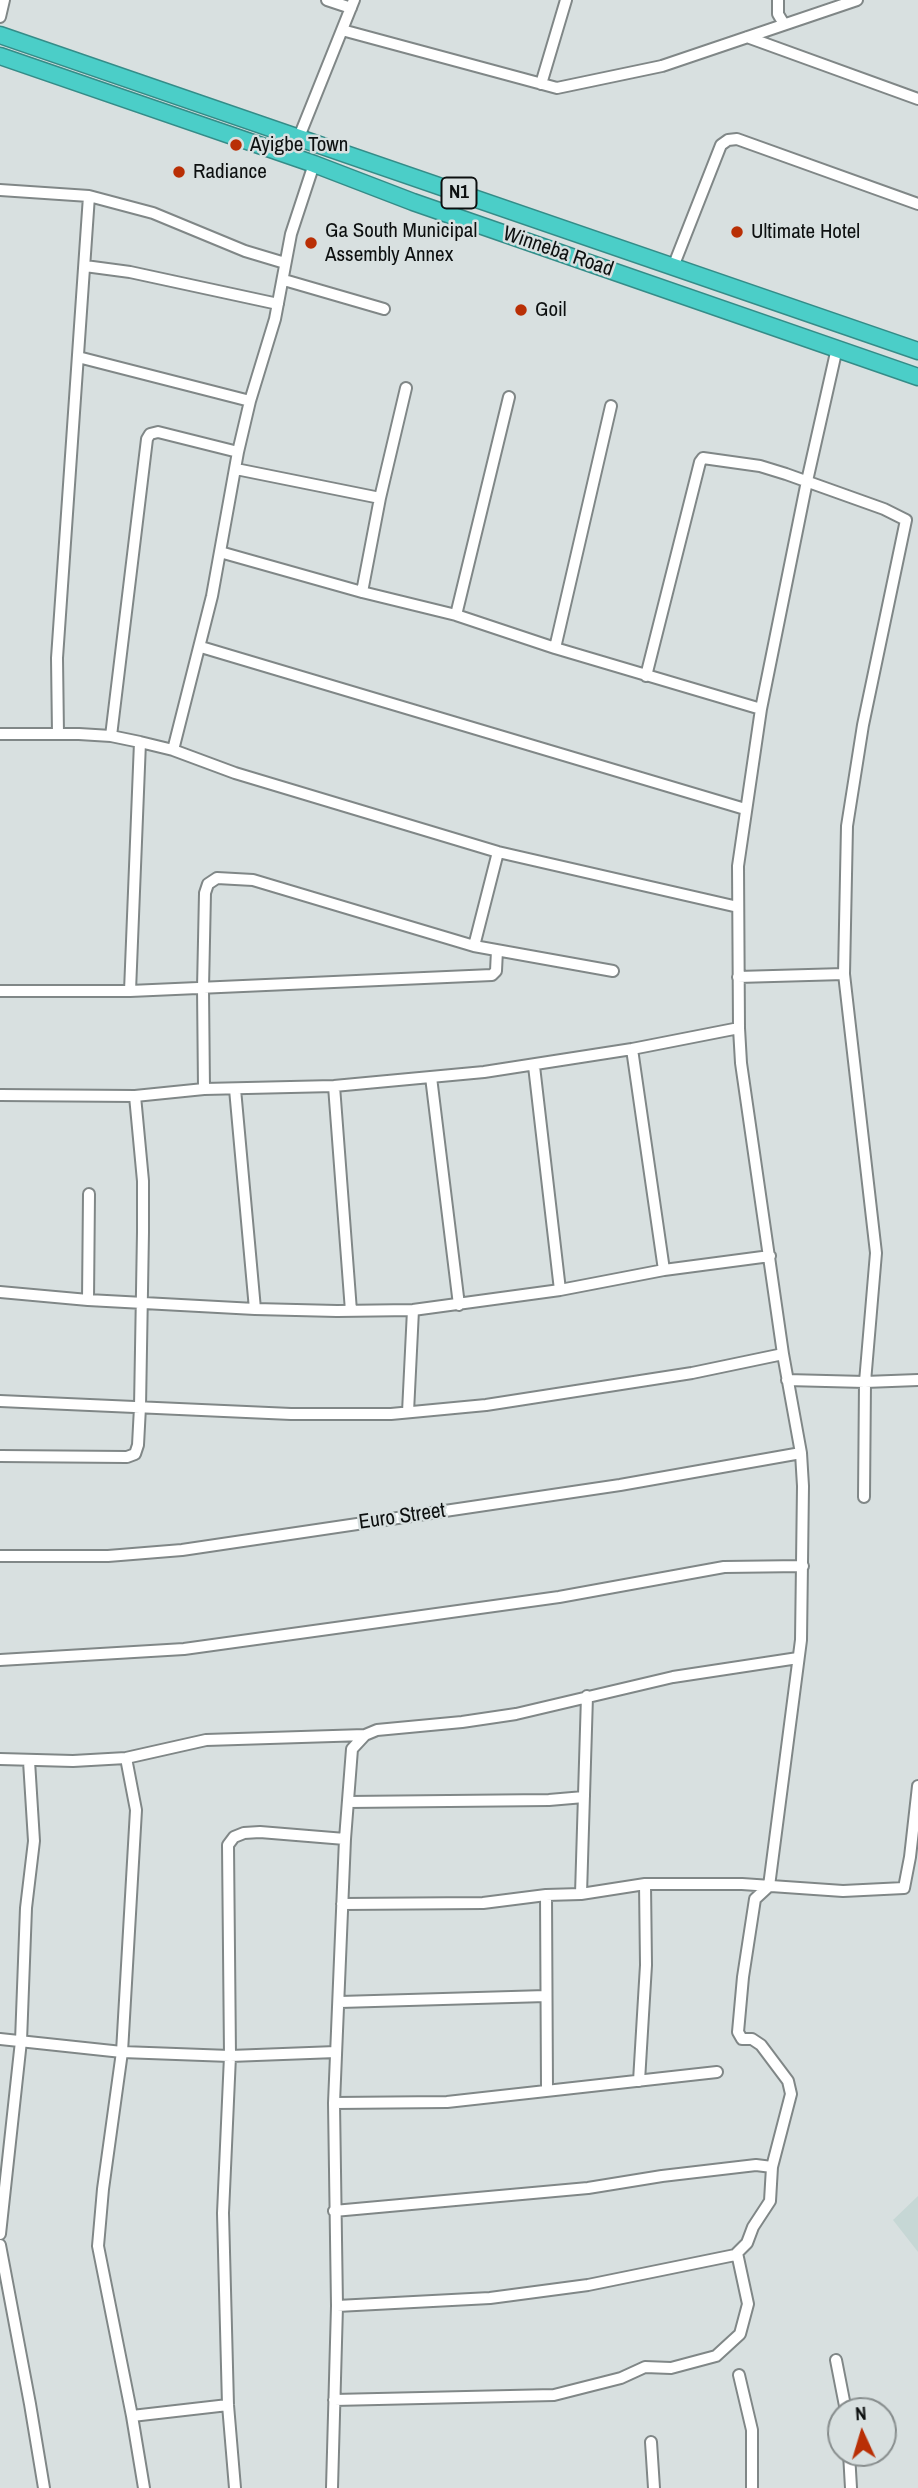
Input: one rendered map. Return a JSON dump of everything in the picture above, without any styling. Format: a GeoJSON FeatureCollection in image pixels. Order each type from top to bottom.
{"type":"FeatureCollection","features":[{"type":"Feature","properties":{"kind":"highway","name":"Winneba Road"},"geometry":{"type":"LineString","coordinates":[[0,35],[918,351]]}},
{"type":"Feature","properties":{"kind":"highway","name":"Winneba Road"},"geometry":{"type":"LineString","coordinates":[[0,56],[918,377]]}},
{"type":"Feature","properties":{"kind":"highway"},"geometry":{"type":"LineString","coordinates":[[413,201],[422,180]]}},
{"type":"Feature","properties":{"kind":"highway"},"geometry":{"type":"LineString","coordinates":[[667,290],[672,277],[683,273],[696,275]]}},
{"type":"Feature","properties":{"kind":"street"},"geometry":{"type":"LineString","coordinates":[[0,17],[4,0]]}},
{"type":"Feature","properties":{"kind":"street"},"geometry":{"type":"LineString","coordinates":[[299,137],[352,4],[327,0]]}},
{"type":"Feature","properties":{"kind":"street"},"geometry":{"type":"LineString","coordinates":[[541,84],[566,0]]}},
{"type":"Feature","properties":{"kind":"street"},"geometry":{"type":"LineString","coordinates":[[778,0],[778,14],[784,24]]}},
{"type":"Feature","properties":{"kind":"street"},"geometry":{"type":"LineString","coordinates":[[342,30],[558,88],[662,66],[857,0]]}},
{"type":"Feature","properties":{"kind":"street"},"geometry":{"type":"LineString","coordinates":[[747,37],[918,99]]}},
{"type":"Feature","properties":{"kind":"street"},"geometry":{"type":"LineString","coordinates":[[673,267],[721,145],[728,140],[737,139],[918,204]]}},
{"type":"Feature","properties":{"kind":"street"},"geometry":{"type":"LineString","coordinates":[[173,750],[201,647],[250,401],[284,280],[291,234],[314,164]]}},
{"type":"Feature","properties":{"kind":"street"},"geometry":{"type":"LineString","coordinates":[[0,190],[89,197],[153,213],[245,251],[285,263]]}},
{"type":"Feature","properties":{"kind":"street"},"geometry":{"type":"LineString","coordinates":[[58,734],[57,658],[89,197]]}},
{"type":"Feature","properties":{"kind":"street"},"geometry":{"type":"LineString","coordinates":[[85,266],[130,272],[278,304]]}},
{"type":"Feature","properties":{"kind":"street"},"geometry":{"type":"LineString","coordinates":[[284,280],[384,309]]}},
{"type":"Feature","properties":{"kind":"street"},"geometry":{"type":"LineString","coordinates":[[337,2306],[490,2298],[587,2285],[737,2253],[747,2243],[753,2227],[770,2202],[772,2167],[791,2094],[788,2081],[761,2045],[752,2039],[743,2039],[738,2032],[755,1899],[769,1885],[798,1658],[803,1611],[803,1486],[801,1453],[783,1354],[741,1063],[738,866],[761,709],[837,348]]}},
{"type":"Feature","properties":{"kind":"street"},"geometry":{"type":"LineString","coordinates":[[78,357],[250,401]]}},
{"type":"Feature","properties":{"kind":"street"},"geometry":{"type":"LineString","coordinates":[[362,592],[380,498],[406,388]]}},
{"type":"Feature","properties":{"kind":"street"},"geometry":{"type":"LineString","coordinates":[[456,615],[509,397]]}},
{"type":"Feature","properties":{"kind":"street"},"geometry":{"type":"LineString","coordinates":[[555,648],[611,406]]}},
{"type":"Feature","properties":{"kind":"street"},"geometry":{"type":"LineString","coordinates":[[111,736],[147,439],[158,432],[238,452]]}},
{"type":"Feature","properties":{"kind":"street"},"geometry":{"type":"LineString","coordinates":[[646,676],[703,458],[760,466],[884,509],[906,520],[863,725],[847,826],[844,974],[876,1253],[865,1382],[864,1497]]}},
{"type":"Feature","properties":{"kind":"street"},"geometry":{"type":"LineString","coordinates":[[236,469],[380,498]]}},
{"type":"Feature","properties":{"kind":"street"},"geometry":{"type":"LineString","coordinates":[[220,552],[456,615],[555,648],[761,709]]}},
{"type":"Feature","properties":{"kind":"street"},"geometry":{"type":"LineString","coordinates":[[201,647],[745,809]]}},
{"type":"Feature","properties":{"kind":"street"},"geometry":{"type":"LineString","coordinates":[[0,734],[111,736],[140,742],[498,852],[738,908]]}},
{"type":"Feature","properties":{"kind":"street"},"geometry":{"type":"LineString","coordinates":[[130,991],[140,742]]}},
{"type":"Feature","properties":{"kind":"street"},"geometry":{"type":"LineString","coordinates":[[474,946],[498,852]]}},
{"type":"Feature","properties":{"kind":"street"},"geometry":{"type":"LineString","coordinates":[[204,1090],[205,893],[208,884],[217,878],[253,880],[474,946],[613,971]]}},
{"type":"Feature","properties":{"kind":"street"},"geometry":{"type":"LineString","coordinates":[[0,991],[130,991],[492,975],[496,971],[497,950]]}},
{"type":"Feature","properties":{"kind":"street"},"geometry":{"type":"LineString","coordinates":[[738,977],[844,974]]}},
{"type":"Feature","properties":{"kind":"street"},"geometry":{"type":"LineString","coordinates":[[0,1096],[135,1097],[204,1090],[334,1086],[534,1066],[739,1028]]}},
{"type":"Feature","properties":{"kind":"street"},"geometry":{"type":"LineString","coordinates":[[632,1049],[664,1270]]}},
{"type":"Feature","properties":{"kind":"street"},"geometry":{"type":"LineString","coordinates":[[534,1066],[560,1290]]}},
{"type":"Feature","properties":{"kind":"street"},"geometry":{"type":"LineString","coordinates":[[431,1077],[459,1305]]}},
{"type":"Feature","properties":{"kind":"street"},"geometry":{"type":"LineString","coordinates":[[334,1086],[351,1311]]}},
{"type":"Feature","properties":{"kind":"street"},"geometry":{"type":"LineString","coordinates":[[235,1089],[255,1308]]}},
{"type":"Feature","properties":{"kind":"street"},"geometry":{"type":"LineString","coordinates":[[0,1456],[127,1457],[135,1454],[140,1407],[143,1181],[135,1097]]}},
{"type":"Feature","properties":{"kind":"street"},"geometry":{"type":"LineString","coordinates":[[88,1300],[89,1194]]}},
{"type":"Feature","properties":{"kind":"street"},"geometry":{"type":"LineString","coordinates":[[0,1292],[88,1300],[255,1308],[413,1310],[560,1290],[664,1270],[770,1256]]}},
{"type":"Feature","properties":{"kind":"street"},"geometry":{"type":"LineString","coordinates":[[408,1412],[413,1310]]}},
{"type":"Feature","properties":{"kind":"street"},"geometry":{"type":"LineString","coordinates":[[0,1401],[291,1414],[408,1412],[499,1403],[692,1373],[783,1354]]}},
{"type":"Feature","properties":{"kind":"street"},"geometry":{"type":"LineString","coordinates":[[788,1380],[918,1380]]}},
{"type":"Feature","properties":{"kind":"street","name":"Euro Street"},"geometry":{"type":"LineString","coordinates":[[0,1556],[108,1556],[182,1549],[620,1485],[801,1453]]}},
{"type":"Feature","properties":{"kind":"street"},"geometry":{"type":"LineString","coordinates":[[0,1660],[184,1649],[545,1599],[724,1567],[803,1566]]}},
{"type":"Feature","properties":{"kind":"street"},"geometry":{"type":"LineString","coordinates":[[0,1759],[29,1761],[125,1758],[206,1740],[365,1735],[377,1730],[516,1714],[673,1677],[798,1658]]}},
{"type":"Feature","properties":{"kind":"street"},"geometry":{"type":"LineString","coordinates":[[581,1894],[587,1696]]}},
{"type":"Feature","properties":{"kind":"street"},"geometry":{"type":"LineString","coordinates":[[332,2488],[337,2306],[334,2103],[342,1904],[352,1749],[365,1735]]}},
{"type":"Feature","properties":{"kind":"street"},"geometry":{"type":"LineString","coordinates":[[125,1758],[136,1810],[122,2052],[98,2246],[144,2488]]}},
{"type":"Feature","properties":{"kind":"street"},"geometry":{"type":"LineString","coordinates":[[0,2234],[21,2041],[26,1909],[34,1841],[29,1761]]}},
{"type":"Feature","properties":{"kind":"street"},"geometry":{"type":"LineString","coordinates":[[342,1904],[379,1906],[484,1903],[546,1895],[581,1894],[645,1884],[769,1885],[843,1891],[904,1888],[918,1786]]}},
{"type":"Feature","properties":{"kind":"street"},"geometry":{"type":"LineString","coordinates":[[348,1802],[549,1800],[584,1797]]}},
{"type":"Feature","properties":{"kind":"street"},"geometry":{"type":"LineString","coordinates":[[235,2488],[228,2405],[223,2213],[230,2056],[229,1845],[234,1837],[244,1833],[299,1834],[345,1839]]}},
{"type":"Feature","properties":{"kind":"street"},"geometry":{"type":"LineString","coordinates":[[639,2081],[646,1965],[645,1884]]}},
{"type":"Feature","properties":{"kind":"street"},"geometry":{"type":"LineString","coordinates":[[546,1895],[547,2091]]}},
{"type":"Feature","properties":{"kind":"street"},"geometry":{"type":"LineString","coordinates":[[340,2001],[546,1996]]}},
{"type":"Feature","properties":{"kind":"street"},"geometry":{"type":"LineString","coordinates":[[0,2039],[122,2052],[230,2056],[336,2052]]}},
{"type":"Feature","properties":{"kind":"street"},"geometry":{"type":"LineString","coordinates":[[334,2103],[447,2102],[717,2072]]}},
{"type":"Feature","properties":{"kind":"street"},"geometry":{"type":"LineString","coordinates":[[334,2211],[588,2188],[755,2165],[772,2167]]}},
{"type":"Feature","properties":{"kind":"street"},"geometry":{"type":"LineString","coordinates":[[0,2245],[44,2488]]}},
{"type":"Feature","properties":{"kind":"street"},"geometry":{"type":"LineString","coordinates":[[334,2400],[554,2395],[621,2378],[645,2367],[671,2368],[716,2356],[740,2334],[748,2304],[737,2253]]}},
{"type":"Feature","properties":{"kind":"street"},"geometry":{"type":"LineString","coordinates":[[836,2360],[843,2397]]}},
{"type":"Feature","properties":{"kind":"street"},"geometry":{"type":"LineString","coordinates":[[739,2375],[752,2430],[752,2488]]}},
{"type":"Feature","properties":{"kind":"street"},"geometry":{"type":"LineString","coordinates":[[132,2416],[228,2405]]}},
{"type":"Feature","properties":{"kind":"street"},"geometry":{"type":"LineString","coordinates":[[651,2442],[654,2488]]}},
{"type":"Feature","properties":{"kind":"street"},"geometry":{"type":"LineString","coordinates":[[850,2467],[851,2488]]}},
{"type":"Feature","properties":{"kind":"shaded area"},"geometry":{"type":"Polygon","coordinates":[[[918,2196],[918,2252],[893,2220],[918,2196]]]}},
{"type":"Feature","properties":{"kind":"place","name":"Ayigbe Town"},"geometry":{"type":"Point","coordinates":[236,145]}},
{"type":"Feature","properties":{"kind":"place","name":"Radiance"},"geometry":{"type":"Point","coordinates":[179,172]}},
{"type":"Feature","properties":{"kind":"place","name":"Ultimate Hotel"},"geometry":{"type":"Point","coordinates":[737,232]}},
{"type":"Feature","properties":{"kind":"place","name":"Ga South Municipal Assembly Annex"},"geometry":{"type":"Point","coordinates":[311,243]}},
{"type":"Feature","properties":{"kind":"place","name":"Goil"},"geometry":{"type":"Point","coordinates":[521,310]}}]}
